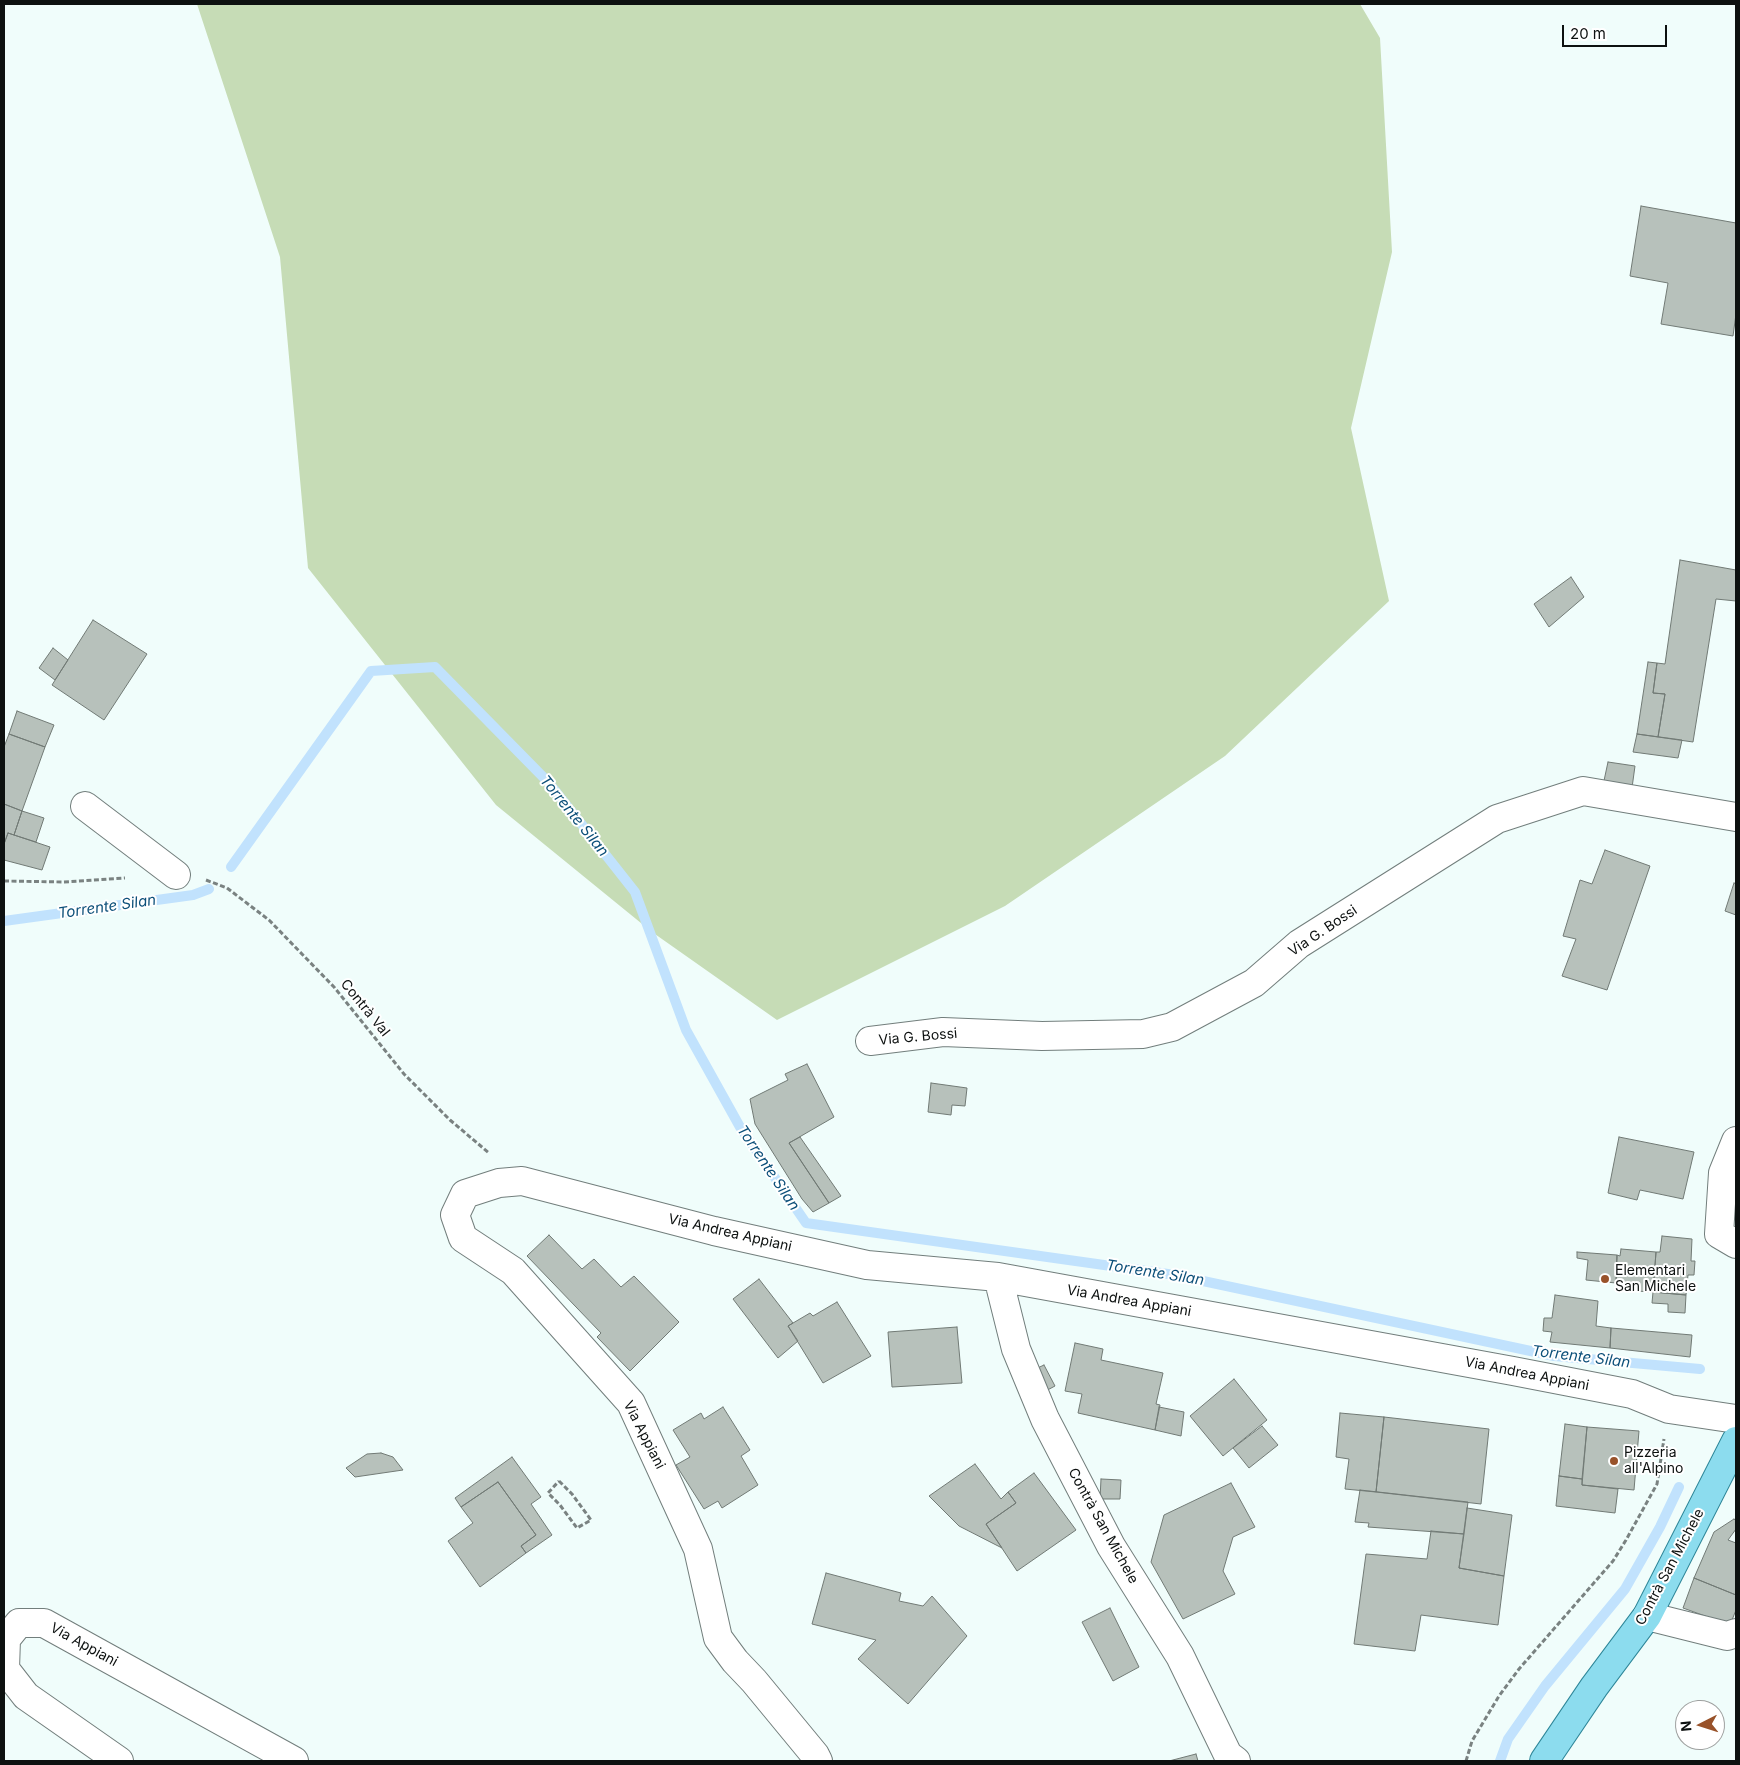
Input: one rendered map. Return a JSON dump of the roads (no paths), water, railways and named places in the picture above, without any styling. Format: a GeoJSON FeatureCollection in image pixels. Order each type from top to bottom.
{"type":"FeatureCollection","features":[{"type":"Feature","properties":{"kind":"main road","name":"Contrà San Michele"},"geometry":{"type":"LineString","coordinates":[[1544,1761],[1594,1687],[1647,1616],[1736,1441]]}},
{"type":"Feature","properties":{"kind":"street","name":"Via G. Bossi"},"geometry":{"type":"LineString","coordinates":[[870,1041],[943,1032],[1042,1036],[1142,1034],[1172,1027],[1254,983],[1299,944],[1497,819],[1582,792],[1736,817]]}},
{"type":"Feature","properties":{"kind":"street"},"geometry":{"type":"LineString","coordinates":[[85,806],[176,875]]}},
{"type":"Feature","properties":{"kind":"street"},"geometry":{"type":"LineString","coordinates":[[1736,1141],[1723,1173],[1719,1234],[1736,1244]]}},
{"type":"Feature","properties":{"kind":"street","name":"Via Andrea Appiani"},"geometry":{"type":"LineString","coordinates":[[522,1181],[714,1231],[867,1265],[998,1277],[1513,1371],[1632,1394],[1669,1409],[1736,1419]]}},
{"type":"Feature","properties":{"kind":"street","name":"Via Appiani"},"geometry":{"type":"LineString","coordinates":[[522,1181],[499,1183],[465,1194],[455,1215],[463,1238],[513,1271],[631,1403],[698,1549],[718,1638],[734,1662],[754,1682],[818,1761]]}},
{"type":"Feature","properties":{"kind":"street","name":"Contrà San Michele"},"geometry":{"type":"LineString","coordinates":[[998,1277],[1016,1349],[1045,1419],[1111,1546],[1180,1656],[1228,1755],[1236,1761]]}},
{"type":"Feature","properties":{"kind":"street"},"geometry":{"type":"LineString","coordinates":[[1647,1616],[1726,1636],[1736,1633]]}},
{"type":"Feature","properties":{"kind":"street","name":"Via Appiani"},"geometry":{"type":"LineString","coordinates":[[119,1761],[26,1696],[5,1669],[6,1638],[19,1623],[44,1623],[294,1761]]}},
{"type":"Feature","properties":{"kind":"waterway","name":"Torrente Silan"},"geometry":{"type":"LineString","coordinates":[[231,867],[371,671],[435,667],[549,783],[635,892],[686,1030],[740,1127],[806,1223],[1175,1275],[1554,1356],[1700,1369]]}},
{"type":"Feature","properties":{"kind":"waterway","name":"Torrente Silan"},"geometry":{"type":"LineString","coordinates":[[4,921],[193,895],[209,889]]}},
{"type":"Feature","properties":{"kind":"waterway"},"geometry":{"type":"LineString","coordinates":[[1500,1761],[1508,1739],[1545,1686],[1625,1589],[1660,1527],[1679,1487]]}},
{"type":"Feature","properties":{"kind":"place","name":"Elementari San Michele"},"geometry":{"type":"Point","coordinates":[1605,1279]}},
{"type":"Feature","properties":{"kind":"place","name":"Pizzeria all'Alpino"},"geometry":{"type":"Point","coordinates":[1614,1461]}}]}
